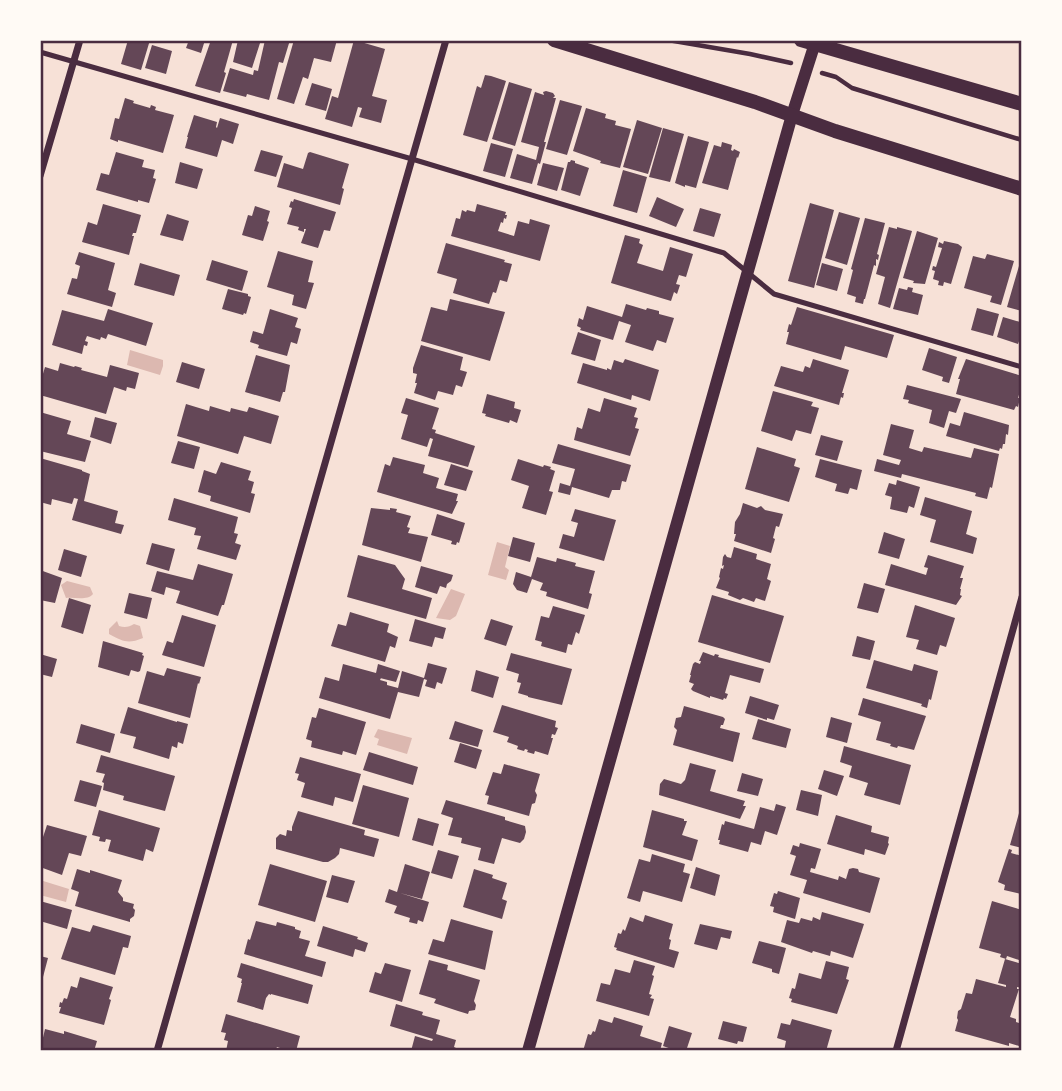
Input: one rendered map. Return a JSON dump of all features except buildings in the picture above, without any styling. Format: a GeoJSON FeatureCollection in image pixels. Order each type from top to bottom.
{"type":"FeatureCollection","features":[{"type":"Feature","properties":{"kind":"main road"},"geometry":{"type":"LineString","coordinates":[[554,40],[1022,188]]}},
{"type":"Feature","properties":{"kind":"main road"},"geometry":{"type":"LineString","coordinates":[[811,42],[1022,104]]}},
{"type":"Feature","properties":{"kind":"street"},"geometry":{"type":"LineString","coordinates":[[40,176],[80,40]]}},
{"type":"Feature","properties":{"kind":"street"},"geometry":{"type":"LineString","coordinates":[[158,1051],[446,40]]}},
{"type":"Feature","properties":{"kind":"street"},"geometry":{"type":"LineString","coordinates":[[528,1051],[811,42]]}},
{"type":"Feature","properties":{"kind":"street"},"geometry":{"type":"LineString","coordinates":[[896,1051],[1022,597]]}},
{"type":"Feature","properties":{"kind":"lane"},"geometry":{"type":"LineString","coordinates":[[40,52],[412,159],[724,253],[774,294],[1022,367]]}},
{"type":"Feature","properties":{"kind":"path"},"geometry":{"type":"LineString","coordinates":[[668,40],[785,61]]}},
{"type":"Feature","properties":{"kind":"path"},"geometry":{"type":"LineString","coordinates":[[836,77],[852,88],[1022,140]]}},
{"type":"Feature","properties":{"kind":"shaded area"},"geometry":{"type":"Polygon","coordinates":[[[130,350],[163,360],[160,375],[127,365],[130,350]]]}},
{"type":"Feature","properties":{"kind":"shaded area"},"geometry":{"type":"Polygon","coordinates":[[[497,542],[510,546],[505,567],[509,570],[506,580],[488,575],[497,542]]]}},
{"type":"Feature","properties":{"kind":"shaded area"},"geometry":{"type":"Polygon","coordinates":[[[67,581],[90,587],[93,594],[84,598],[66,598],[61,585],[67,581]]]}},
{"type":"Feature","properties":{"kind":"shaded area"},"geometry":{"type":"Polygon","coordinates":[[[451,589],[465,594],[456,616],[450,620],[436,618],[451,589]]]}},
{"type":"Feature","properties":{"kind":"shaded area"},"geometry":{"type":"Polygon","coordinates":[[[117,621],[121,627],[134,624],[140,626],[143,638],[126,641],[109,634],[109,629],[117,621]]]}},
{"type":"Feature","properties":{"kind":"shaded area"},"geometry":{"type":"Polygon","coordinates":[[[378,729],[412,738],[407,754],[377,745],[379,739],[374,737],[378,729]]]}},
{"type":"Feature","properties":{"kind":"shaded area"},"geometry":{"type":"Polygon","coordinates":[[[40,880],[69,889],[66,902],[40,895],[40,880]]]}}]}
